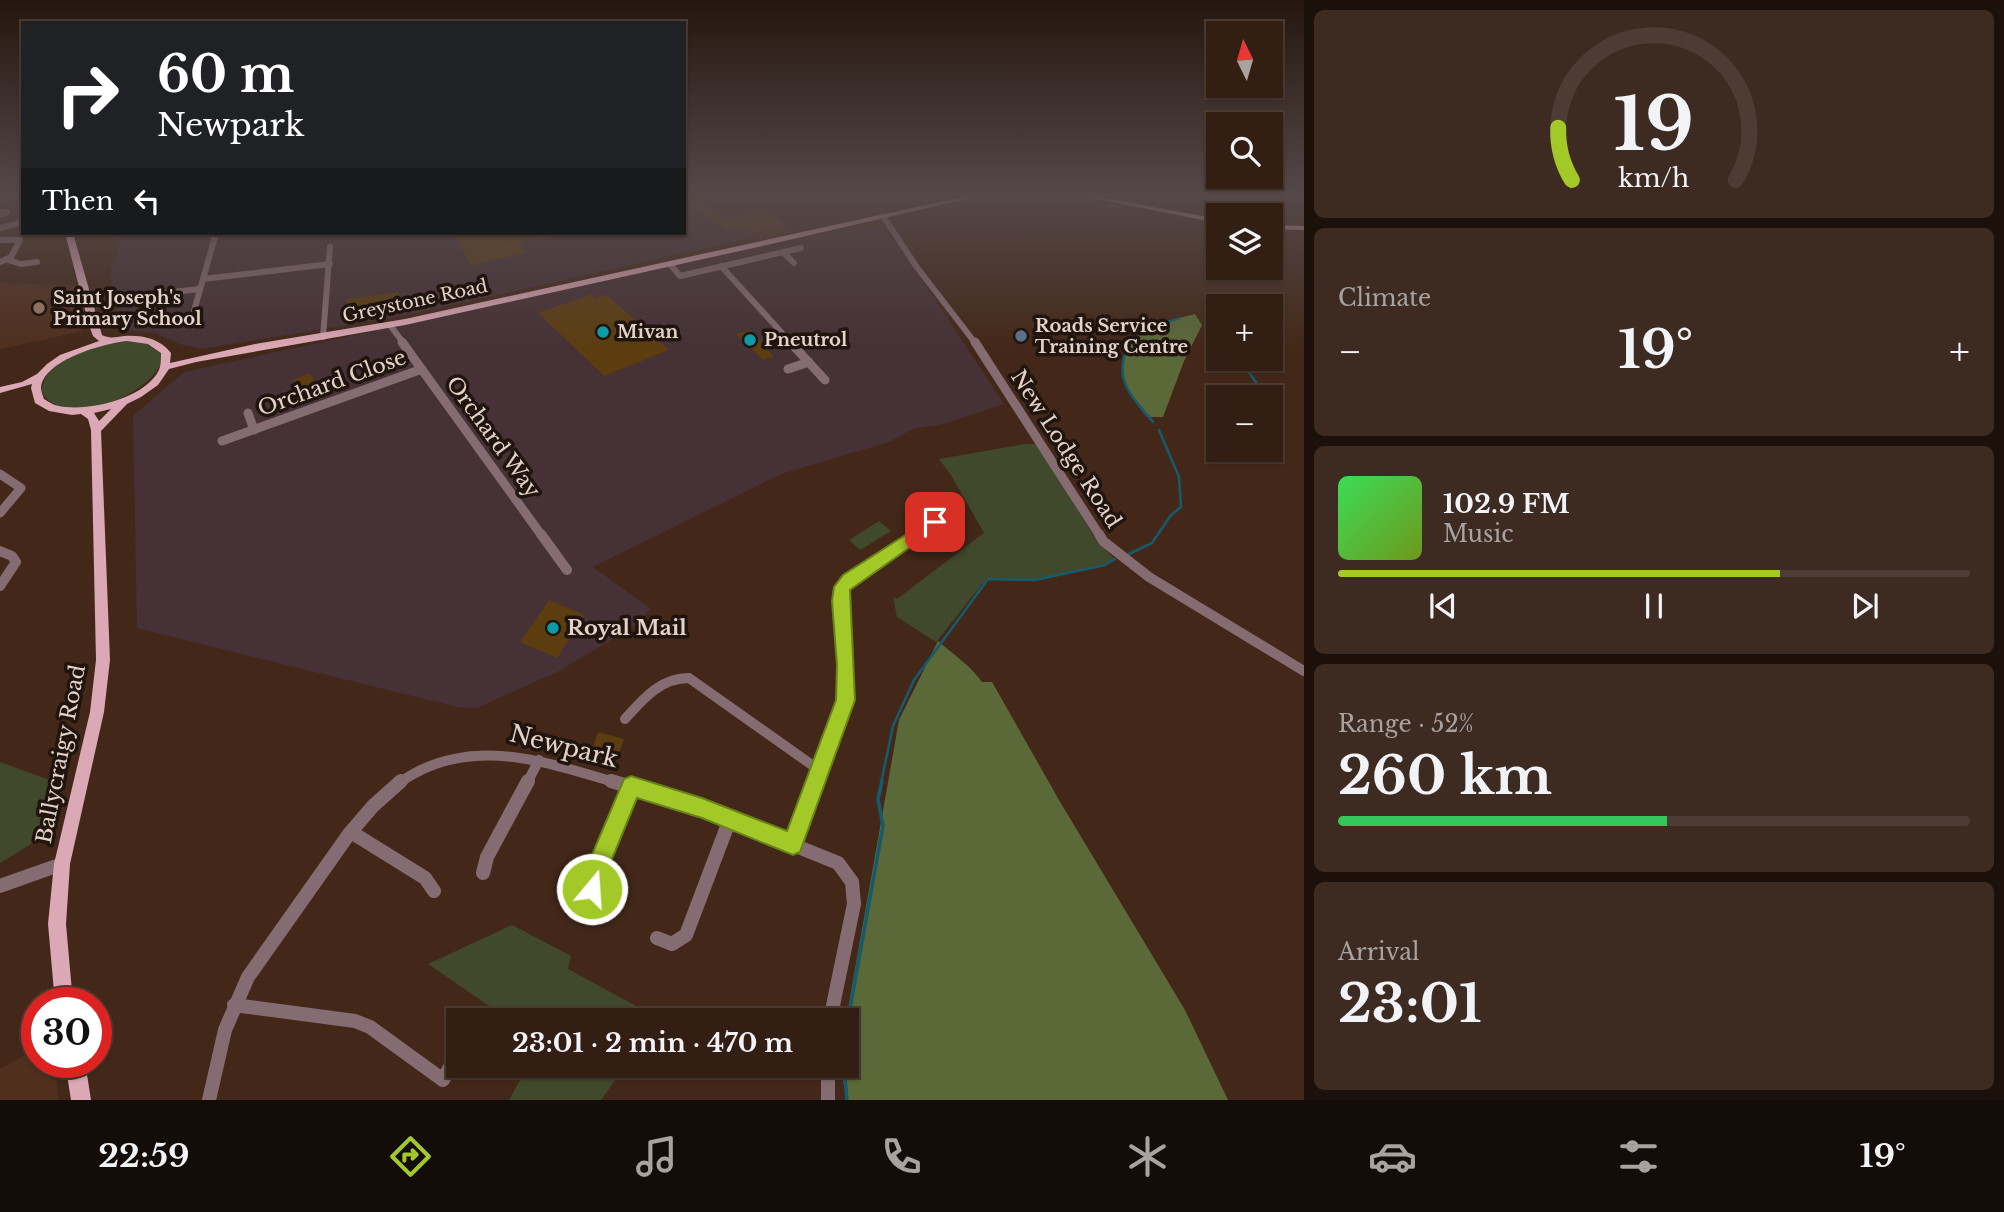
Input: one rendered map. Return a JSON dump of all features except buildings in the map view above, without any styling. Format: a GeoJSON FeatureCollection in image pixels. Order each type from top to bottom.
{"type":"FeatureCollection","features":[{"type":"Feature","properties":{"kind":"main road"},"geometry":{"type":"LineString","coordinates":[[72,245],[94,325],[98,336],[106,341]]}},
{"type":"Feature","properties":{"kind":"main road","name":"Greystone Road"},"geometry":{"type":"LineString","coordinates":[[166,367],[221,354],[390,325],[753,245]]}},
{"type":"Feature","properties":{"kind":"main road"},"geometry":{"type":"LineString","coordinates":[[0,390],[25,384],[41,376],[72,353],[94,325]]}},
{"type":"Feature","properties":{"kind":"main road","name":"Greystone Road"},"geometry":{"type":"LineString","coordinates":[[72,353],[106,341],[147,340],[163,349],[185,354],[221,354]]}},
{"type":"Feature","properties":{"kind":"main road"},"geometry":{"type":"LineString","coordinates":[[96,430],[128,399],[155,382],[166,367],[167,357],[163,349]]}},
{"type":"Feature","properties":{"kind":"main road"},"geometry":{"type":"LineString","coordinates":[[41,376],[36,386],[36,396],[43,405],[56,410],[84,411],[128,399]]}},
{"type":"Feature","properties":{"kind":"main road"},"geometry":{"type":"LineString","coordinates":[[0,390],[36,396]]}},
{"type":"Feature","properties":{"kind":"main road"},"geometry":{"type":"LineString","coordinates":[[84,411],[93,417],[96,430]]}},
{"type":"Feature","properties":{"kind":"main road","name":"Ballycraigy Road"},"geometry":{"type":"LineString","coordinates":[[63,987],[57,924],[62,864],[101,684],[103,624],[96,430]]}},
{"type":"Feature","properties":{"kind":"main road"},"geometry":{"type":"LineString","coordinates":[[78,1078],[81,1100]]}},
{"type":"Feature","properties":{"kind":"street"},"geometry":{"type":"LineString","coordinates":[[15,245],[4,261],[19,266],[37,262]]}},
{"type":"Feature","properties":{"kind":"street"},"geometry":{"type":"LineString","coordinates":[[194,311],[213,245]]}},
{"type":"Feature","properties":{"kind":"street","name":"New Lodge Road"},"geometry":{"type":"LineString","coordinates":[[902,245],[980,349],[1103,541],[1149,576],[1304,671]]}},
{"type":"Feature","properties":{"kind":"street"},"geometry":{"type":"LineString","coordinates":[[323,337],[330,247]]}},
{"type":"Feature","properties":{"kind":"street"},"geometry":{"type":"LineString","coordinates":[[670,264],[680,276],[801,248]]}},
{"type":"Feature","properties":{"kind":"street"},"geometry":{"type":"LineString","coordinates":[[783,252],[794,263]]}},
{"type":"Feature","properties":{"kind":"street"},"geometry":{"type":"LineString","coordinates":[[203,279],[330,264]]}},
{"type":"Feature","properties":{"kind":"street"},"geometry":{"type":"LineString","coordinates":[[721,267],[825,380]]}},
{"type":"Feature","properties":{"kind":"street"},"geometry":{"type":"LineString","coordinates":[[145,296],[200,289]]}},
{"type":"Feature","properties":{"kind":"street","name":"Orchard Way"},"geometry":{"type":"LineString","coordinates":[[390,325],[568,570]]}},
{"type":"Feature","properties":{"kind":"street"},"geometry":{"type":"LineString","coordinates":[[788,369],[809,362]]}},
{"type":"Feature","properties":{"kind":"street","name":"Orchard Close"},"geometry":{"type":"LineString","coordinates":[[222,441],[422,369]]}},
{"type":"Feature","properties":{"kind":"street","name":"Orchard Close"},"geometry":{"type":"LineString","coordinates":[[248,413],[254,430]]}},
{"type":"Feature","properties":{"kind":"street"},"geometry":{"type":"LineString","coordinates":[[0,474],[21,488],[18,496],[0,513]]}},
{"type":"Feature","properties":{"kind":"street"},"geometry":{"type":"LineString","coordinates":[[793,844],[846,700],[842,587],[935,522],[911,502]]}},
{"type":"Feature","properties":{"kind":"street"},"geometry":{"type":"LineString","coordinates":[[0,551],[13,557],[16,562],[0,586]]}},
{"type":"Feature","properties":{"kind":"street"},"geometry":{"type":"LineString","coordinates":[[625,719],[652,691],[680,678],[690,678],[819,770]]}},
{"type":"Feature","properties":{"kind":"street","name":"Newpark"},"geometry":{"type":"LineString","coordinates":[[209,1100],[222,1040],[234,1005],[260,960],[351,832],[394,787],[439,762],[458,756],[495,752],[539,760],[631,786],[730,819],[838,863],[849,875],[854,904],[832,1008]]}},
{"type":"Feature","properties":{"kind":"street"},"geometry":{"type":"LineString","coordinates":[[483,873],[487,857],[539,760]]}},
{"type":"Feature","properties":{"kind":"street"},"geometry":{"type":"LineString","coordinates":[[604,913],[594,901],[593,880],[631,786]]}},
{"type":"Feature","properties":{"kind":"street"},"geometry":{"type":"LineString","coordinates":[[657,938],[674,944],[686,935],[730,819]]}},
{"type":"Feature","properties":{"kind":"street"},"geometry":{"type":"LineString","coordinates":[[351,832],[425,878],[434,891]]}},
{"type":"Feature","properties":{"kind":"street"},"geometry":{"type":"LineString","coordinates":[[0,886],[62,864]]}},
{"type":"Feature","properties":{"kind":"street"},"geometry":{"type":"LineString","coordinates":[[234,1005],[355,1021],[370,1027],[443,1080],[446,1074]]}},
{"type":"Feature","properties":{"kind":"street"},"geometry":{"type":"LineString","coordinates":[[828,1078],[828,1100]]}},
{"type":"Feature","properties":{"kind":"shaded area"},"geometry":{"type":"Polygon","coordinates":[[[116,245],[718,245],[408,315],[202,349],[179,344],[156,333],[123,330],[112,294],[111,262],[119,255],[116,245]]]}},
{"type":"Feature","properties":{"kind":"shaded area"},"geometry":{"type":"Polygon","coordinates":[[[770,245],[897,245],[1004,404],[940,425],[915,428],[889,442],[781,474],[593,567],[651,609],[633,627],[559,671],[477,708],[457,707],[137,628],[133,416],[184,372],[770,245]]]}},
{"type":"Feature","properties":{"kind":"shaded area","name":"Saint Joseph's Primary School"},"geometry":{"type":"Polygon","coordinates":[[[0,283],[76,285],[82,331],[0,349],[0,283]]]}},
{"type":"Feature","properties":{"kind":"shaded area"},"geometry":{"type":"Polygon","coordinates":[[[21,1058],[21,1078],[56,1078],[59,1100],[0,1100],[0,1069],[21,1058]]]}},
{"type":"Feature","properties":{"kind":"green space"},"geometry":{"type":"Polygon","coordinates":[[[1195,314],[1202,325],[1184,361],[1163,417],[1147,417],[1133,398],[1124,376],[1124,355],[1129,344],[1137,334],[1148,327],[1195,314]]]}},
{"type":"Feature","properties":{"kind":"green space"},"geometry":{"type":"Polygon","coordinates":[[[116,341],[150,345],[162,356],[157,371],[139,388],[114,401],[86,409],[60,407],[41,392],[44,380],[59,363],[81,351],[116,341]]]}},
{"type":"Feature","properties":{"kind":"green space"},"geometry":{"type":"Polygon","coordinates":[[[1038,444],[1098,543],[1115,559],[1105,565],[1035,580],[987,578],[936,642],[897,617],[893,597],[897,599],[984,533],[939,459],[1038,444]]]}},
{"type":"Feature","properties":{"kind":"green space"},"geometry":{"type":"Polygon","coordinates":[[[879,521],[891,531],[860,550],[849,540],[879,521]]]}},
{"type":"Feature","properties":{"kind":"green space"},"geometry":{"type":"Polygon","coordinates":[[[938,641],[967,665],[982,682],[992,682],[1185,1010],[1228,1100],[846,1100],[843,1078],[859,1078],[859,1008],[848,1008],[899,720],[938,641]]]}},
{"type":"Feature","properties":{"kind":"green space"},"geometry":{"type":"Polygon","coordinates":[[[0,762],[63,785],[52,831],[0,863],[0,762]]]}},
{"type":"Feature","properties":{"kind":"green space"},"geometry":{"type":"Polygon","coordinates":[[[512,925],[571,956],[568,969],[640,1008],[492,1008],[428,964],[512,925]]]}},
{"type":"Feature","properties":{"kind":"green space"},"geometry":{"type":"Polygon","coordinates":[[[521,1078],[617,1078],[601,1100],[509,1100],[521,1078]]]}},
{"type":"Feature","properties":{"kind":"waterway"},"geometry":{"type":"LineString","coordinates":[[1129,344],[1143,330],[1180,318]]}},
{"type":"Feature","properties":{"kind":"waterway"},"geometry":{"type":"LineString","coordinates":[[1129,344],[1122,366],[1126,386],[1153,422]]}},
{"type":"Feature","properties":{"kind":"waterway"},"geometry":{"type":"LineString","coordinates":[[1248,371],[1258,385]]}},
{"type":"Feature","properties":{"kind":"waterway"},"geometry":{"type":"LineString","coordinates":[[1127,555],[1152,543],[1171,515],[1181,507],[1179,477],[1159,430]]}},
{"type":"Feature","properties":{"kind":"waterway"},"geometry":{"type":"LineString","coordinates":[[881,783],[893,726],[914,680],[988,579],[1035,580],[1105,565],[1115,559]]}},
{"type":"Feature","properties":{"kind":"waterway"},"geometry":{"type":"LineString","coordinates":[[850,1008],[883,826],[878,799],[882,781]]}},
{"type":"Feature","properties":{"kind":"waterway"},"geometry":{"type":"LineString","coordinates":[[845,1078],[847,1100]]}},
{"type":"Feature","properties":{"kind":"place","name":"Saint Joseph's Primary School"},"geometry":{"type":"Point","coordinates":[39,308]}},
{"type":"Feature","properties":{"kind":"place","name":"Mivan"},"geometry":{"type":"Point","coordinates":[603,332]}},
{"type":"Feature","properties":{"kind":"place","name":"Roads Service Training Centre"},"geometry":{"type":"Point","coordinates":[1021,336]}},
{"type":"Feature","properties":{"kind":"place","name":"Pneutrol"},"geometry":{"type":"Point","coordinates":[750,340]}},
{"type":"Feature","properties":{"kind":"place","name":"Royal Mail"},"geometry":{"type":"Point","coordinates":[553,628]}},
{"type":"Feature","properties":{"kind":"route"},"geometry":{"type":"LineString","coordinates":[[592,889],[594,876],[631,786],[702,808],[793,844],[846,700],[842,587],[935,522]]}}]}
